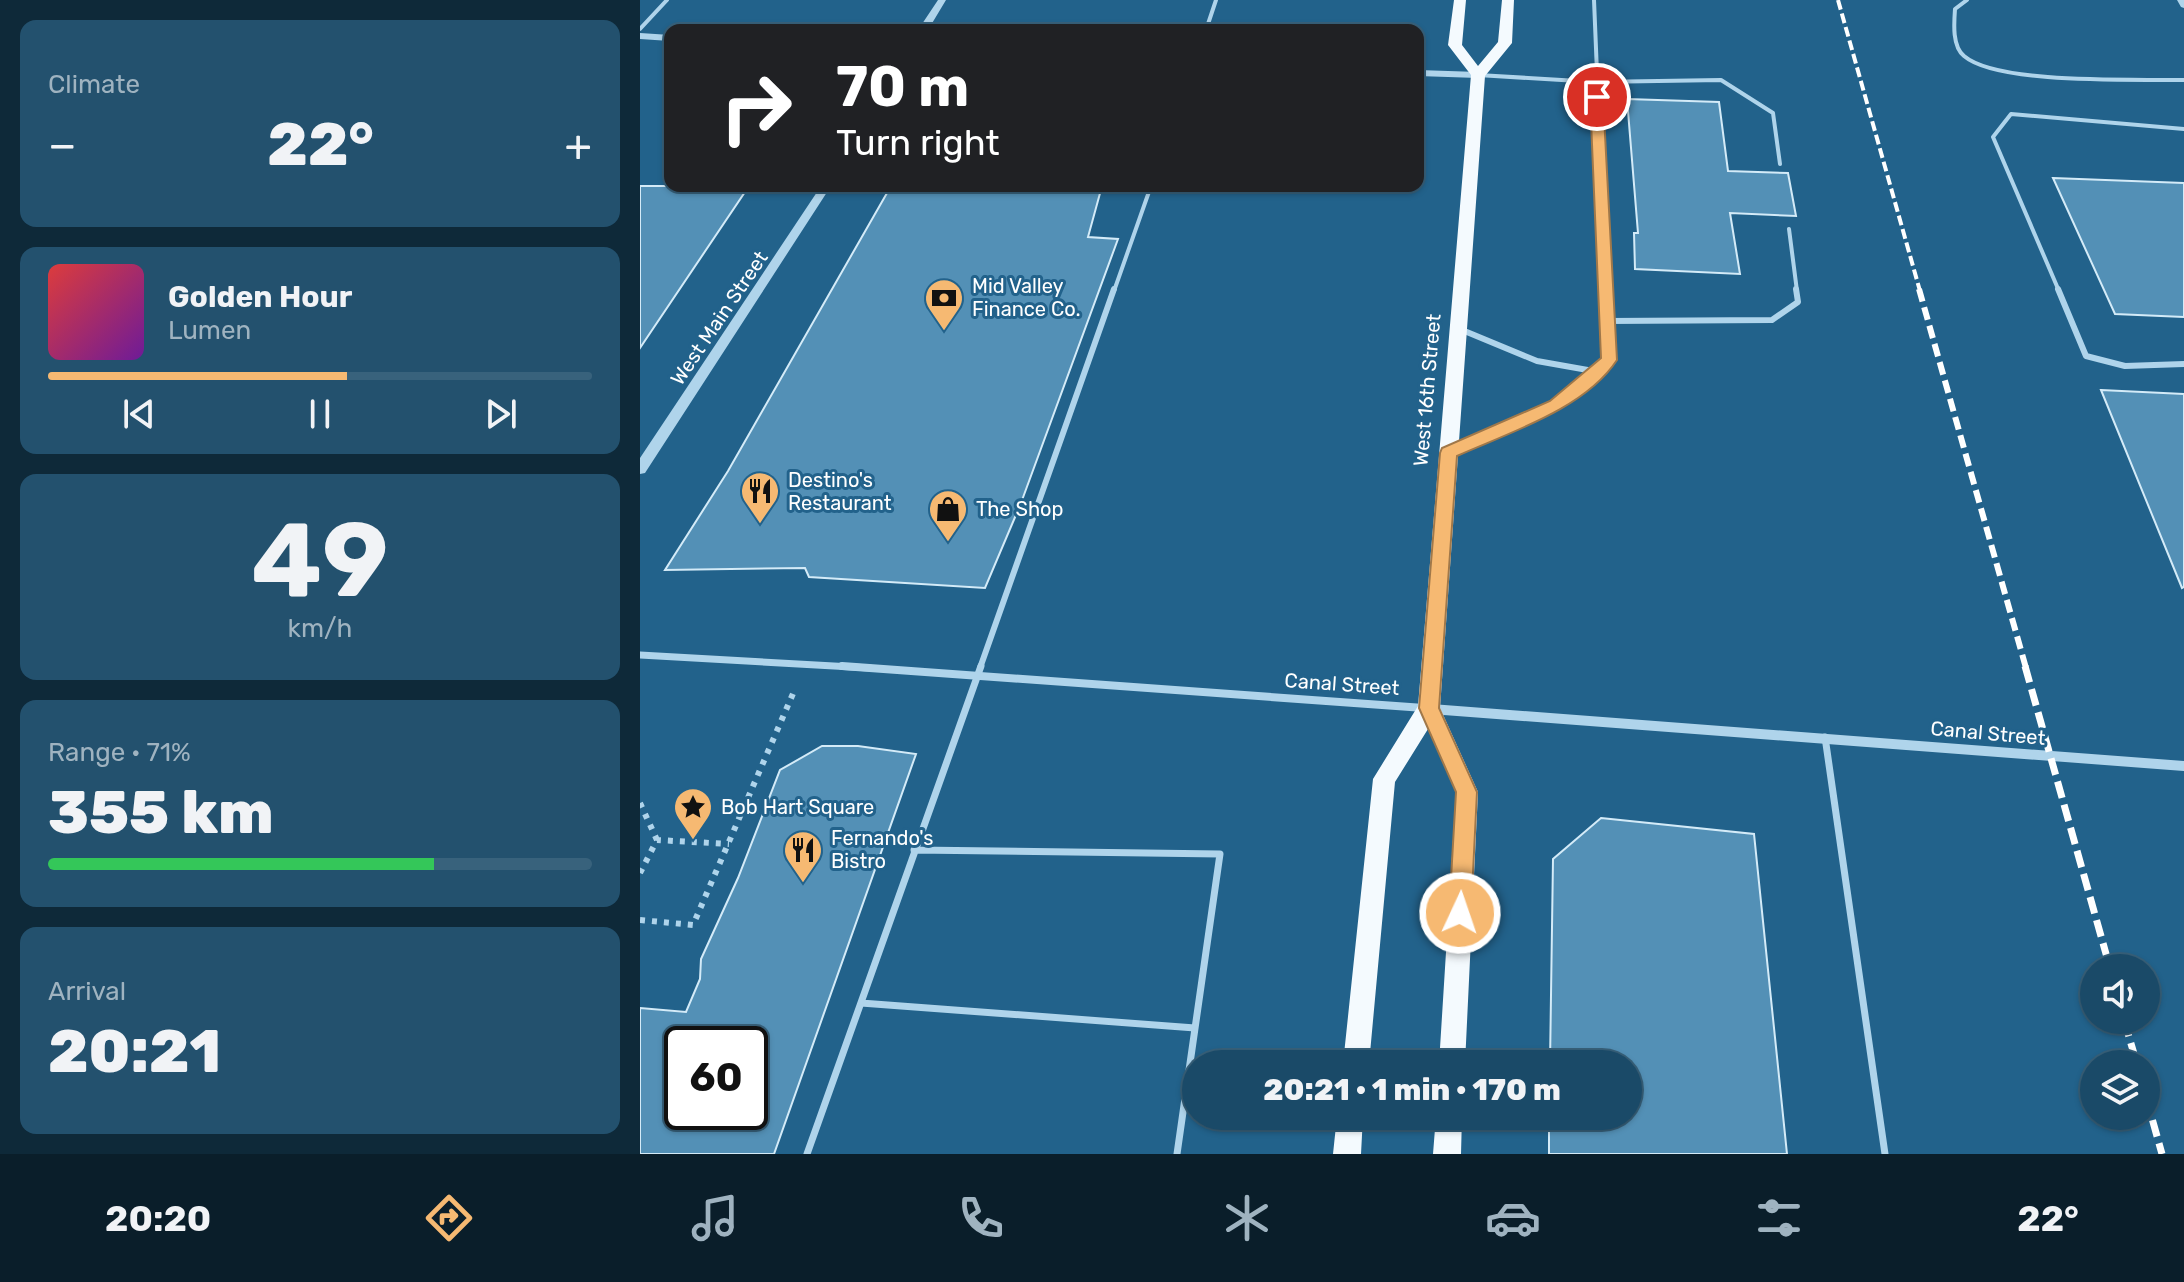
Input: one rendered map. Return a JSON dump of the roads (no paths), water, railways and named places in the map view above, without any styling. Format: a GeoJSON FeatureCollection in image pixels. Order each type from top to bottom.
{"type":"FeatureCollection","features":[{"type":"Feature","properties":{"kind":"main road"},"geometry":{"type":"LineString","coordinates":[[1460,0],[1455,45],[1478,75],[1505,43],[1508,0]]}},
{"type":"Feature","properties":{"kind":"main road","name":"West 16th Street"},"geometry":{"type":"LineString","coordinates":[[1357,1050],[1384,779],[1429,708],[1478,75]]}},
{"type":"Feature","properties":{"kind":"main road","name":"West 16th Street"},"geometry":{"type":"LineString","coordinates":[[1429,708],[1467,792],[1453,1050]]}},
{"type":"Feature","properties":{"kind":"main road"},"geometry":{"type":"LineString","coordinates":[[1347,1154],[1349,1130]]}},
{"type":"Feature","properties":{"kind":"main road"},"geometry":{"type":"LineString","coordinates":[[1447,1154],[1448,1130]]}},
{"type":"Feature","properties":{"kind":"street"},"geometry":{"type":"LineString","coordinates":[[927,24],[942,0]]}},
{"type":"Feature","properties":{"kind":"street"},"geometry":{"type":"LineString","coordinates":[[640,36],[664,38]]}},
{"type":"Feature","properties":{"kind":"street"},"geometry":{"type":"LineString","coordinates":[[1424,73],[1478,75]]}},
{"type":"Feature","properties":{"kind":"street","name":"West Main Street"},"geometry":{"type":"LineString","coordinates":[[640,469],[822,192]]}},
{"type":"Feature","properties":{"kind":"street","name":"Canal Street"},"geometry":{"type":"LineString","coordinates":[[640,655],[807,663],[2184,766]]}},
{"type":"Feature","properties":{"kind":"lane"},"geometry":{"type":"LineString","coordinates":[[640,29],[667,0]]}},
{"type":"Feature","properties":{"kind":"lane"},"geometry":{"type":"LineString","coordinates":[[1208,24],[1216,0]]}},
{"type":"Feature","properties":{"kind":"lane"},"geometry":{"type":"LineString","coordinates":[[1448,453],[1555,405],[1599,372],[1609,360],[1595,82],[1594,0]]}},
{"type":"Feature","properties":{"kind":"lane"},"geometry":{"type":"LineString","coordinates":[[1967,0],[1955,9],[1953,25],[1962,55],[1978,66],[2016,74],[2184,80]]}},
{"type":"Feature","properties":{"kind":"lane"},"geometry":{"type":"LineString","coordinates":[[1478,75],[1595,82],[1721,80],[1773,113],[1780,164]]}},
{"type":"Feature","properties":{"kind":"lane"},"geometry":{"type":"LineString","coordinates":[[2184,129],[2011,114],[1993,137],[2086,356],[2125,366],[2184,364]]}},
{"type":"Feature","properties":{"kind":"lane"},"geometry":{"type":"LineString","coordinates":[[807,1154],[1149,192]]}},
{"type":"Feature","properties":{"kind":"lane"},"geometry":{"type":"LineString","coordinates":[[1607,321],[1772,320],[1798,302],[1789,229]]}},
{"type":"Feature","properties":{"kind":"lane"},"geometry":{"type":"LineString","coordinates":[[1458,328],[1537,361],[1599,372]]}},
{"type":"Feature","properties":{"kind":"lane"},"geometry":{"type":"LineString","coordinates":[[1825,737],[1885,1154]]}},
{"type":"Feature","properties":{"kind":"lane"},"geometry":{"type":"LineString","coordinates":[[914,850],[1220,854],[1177,1154]]}},
{"type":"Feature","properties":{"kind":"lane"},"geometry":{"type":"LineString","coordinates":[[861,1003],[1195,1028]]}},
{"type":"Feature","properties":{"kind":"railway"},"geometry":{"type":"LineString","coordinates":[[1838,0],[1920,291]]}},
{"type":"Feature","properties":{"kind":"railway"},"geometry":{"type":"LineString","coordinates":[[1919,289],[2026,668]]}},
{"type":"Feature","properties":{"kind":"railway"},"geometry":{"type":"LineString","coordinates":[[2025,666],[2106,954]]}},
{"type":"Feature","properties":{"kind":"railway"},"geometry":{"type":"LineString","coordinates":[[2128,1034],[2133,1050]]}},
{"type":"Feature","properties":{"kind":"railway"},"geometry":{"type":"LineString","coordinates":[[2155,1130],[2162,1154]]}},
{"type":"Feature","properties":{"kind":"place","name":"Mid Valley Finance Co."},"geometry":{"type":"Point","coordinates":[944,332]}},
{"type":"Feature","properties":{"kind":"place","name":"Destino's Restaurant"},"geometry":{"type":"Point","coordinates":[760,525]}},
{"type":"Feature","properties":{"kind":"place","name":"The Shop"},"geometry":{"type":"Point","coordinates":[948,543]}},
{"type":"Feature","properties":{"kind":"place","name":"Bob Hart Square"},"geometry":{"type":"Point","coordinates":[693,841]}},
{"type":"Feature","properties":{"kind":"place","name":"Fernando's Bistro"},"geometry":{"type":"Point","coordinates":[803,884]}}]}
